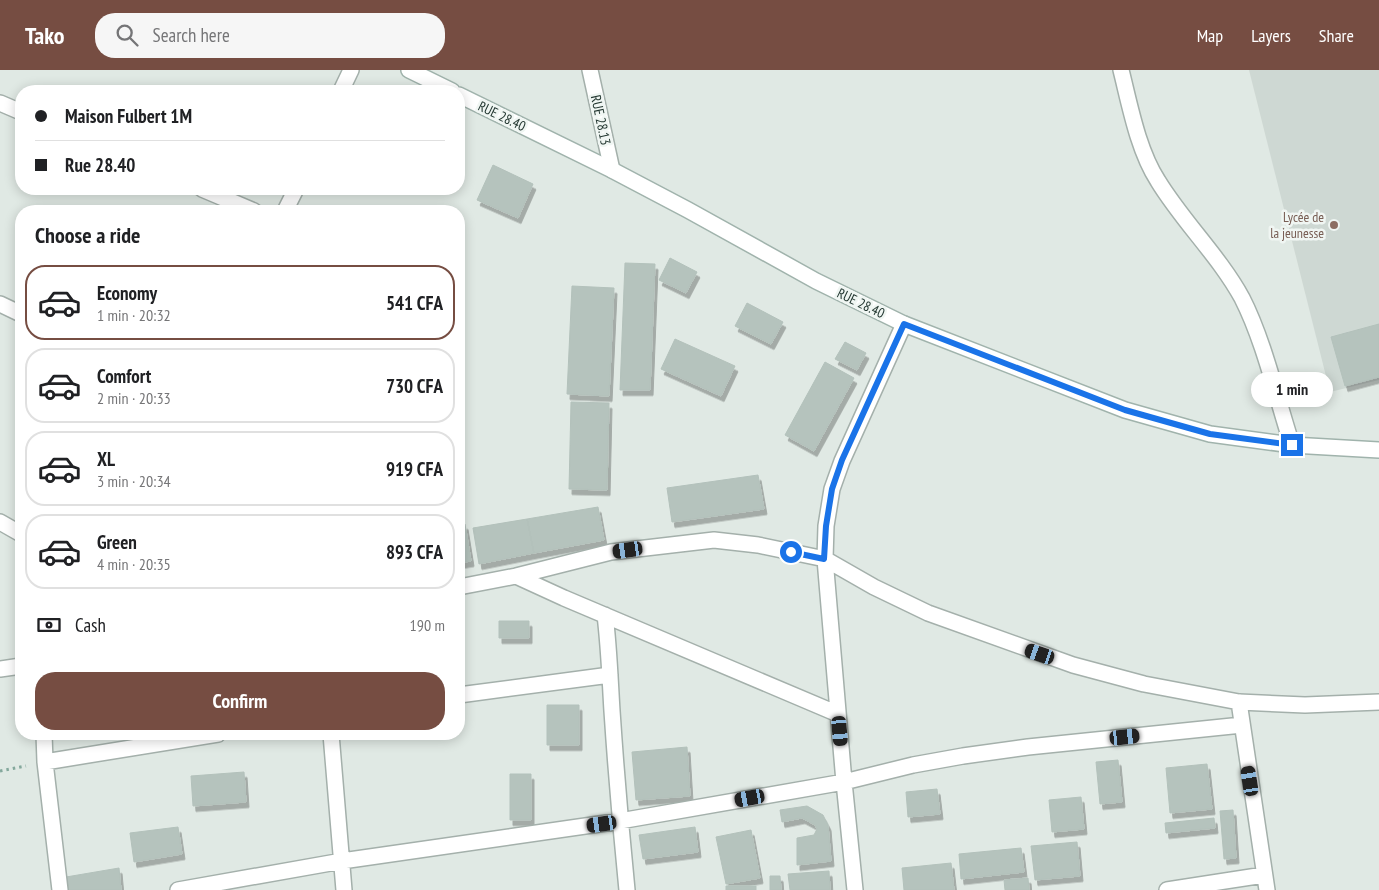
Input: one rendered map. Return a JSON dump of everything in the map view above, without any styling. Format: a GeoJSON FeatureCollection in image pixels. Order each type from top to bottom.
{"type":"FeatureCollection","features":[{"type":"Feature","properties":{"kind":"street"},"geometry":{"type":"LineString","coordinates":[[344,85],[350,70]]}},
{"type":"Feature","properties":{"kind":"street"},"geometry":{"type":"LineString","coordinates":[[409,70],[440,85]]}},
{"type":"Feature","properties":{"kind":"street","name":"RUE 28.13"},"geometry":{"type":"LineString","coordinates":[[590,70],[612,170]]}},
{"type":"Feature","properties":{"kind":"street"},"geometry":{"type":"LineString","coordinates":[[1121,70],[1139,140],[1156,180],[1182,218],[1228,274],[1243,300],[1259,338],[1292,445]]}},
{"type":"Feature","properties":{"kind":"street","name":"RUE 28.40"},"geometry":{"type":"LineString","coordinates":[[465,98],[612,170],[816,281],[904,324],[1125,410],[1210,434],[1292,445],[1379,450]]}},
{"type":"Feature","properties":{"kind":"street"},"geometry":{"type":"LineString","coordinates":[[0,103],[15,109]]}},
{"type":"Feature","properties":{"kind":"street"},"geometry":{"type":"LineString","coordinates":[[216,195],[240,205]]}},
{"type":"Feature","properties":{"kind":"street"},"geometry":{"type":"LineString","coordinates":[[0,304],[15,311]]}},
{"type":"Feature","properties":{"kind":"street"},"geometry":{"type":"LineString","coordinates":[[855,890],[824,559],[826,526],[832,489],[839,470],[904,324]]}},
{"type":"Feature","properties":{"kind":"street"},"geometry":{"type":"LineString","coordinates":[[0,522],[15,531]]}},
{"type":"Feature","properties":{"kind":"street"},"geometry":{"type":"LineString","coordinates":[[465,586],[516,576],[611,552],[714,540],[758,545],[824,559],[874,587],[928,613],[1073,665],[1144,684],[1238,702],[1305,705],[1379,702]]}},
{"type":"Feature","properties":{"kind":"street"},"geometry":{"type":"LineString","coordinates":[[516,576],[838,714]]}},
{"type":"Feature","properties":{"kind":"street"},"geometry":{"type":"LineString","coordinates":[[605,615],[609,646],[620,821],[627,890]]}},
{"type":"Feature","properties":{"kind":"street"},"geometry":{"type":"LineString","coordinates":[[0,669],[15,667]]}},
{"type":"Feature","properties":{"kind":"street"},"geometry":{"type":"LineString","coordinates":[[465,693],[610,675]]}},
{"type":"Feature","properties":{"kind":"street"},"geometry":{"type":"LineString","coordinates":[[1167,890],[1266,882],[1238,702]]}},
{"type":"Feature","properties":{"kind":"street"},"geometry":{"type":"LineString","coordinates":[[178,890],[342,861],[620,821],[844,782],[914,765],[1028,747],[1242,725]]}},
{"type":"Feature","properties":{"kind":"street"},"geometry":{"type":"LineString","coordinates":[[44,740],[45,762],[60,890]]}},
{"type":"Feature","properties":{"kind":"street"},"geometry":{"type":"LineString","coordinates":[[45,762],[181,740]]}},
{"type":"Feature","properties":{"kind":"street"},"geometry":{"type":"LineString","coordinates":[[332,740],[344,890]]}},
{"type":"Feature","properties":{"kind":"path"},"geometry":{"type":"LineString","coordinates":[[0,771],[45,762]]}},
{"type":"Feature","properties":{"kind":"shaded area","name":"Lycée de la jeunesse"},"geometry":{"type":"Polygon","coordinates":[[[1249,70],[1379,70],[1379,380],[1330,392],[1249,70]]]}},
{"type":"Feature","properties":{"kind":"building"},"geometry":{"type":"Polygon","coordinates":[[[493,165],[533,184],[518,218],[477,200],[493,165]]]}},
{"type":"Feature","properties":{"kind":"building"},"geometry":{"type":"Polygon","coordinates":[[[670,258],[697,272],[686,293],[659,280],[670,258]]]}},
{"type":"Feature","properties":{"kind":"building"},"geometry":{"type":"Polygon","coordinates":[[[625,263],[655,264],[650,390],[620,390],[625,263]]]}},
{"type":"Feature","properties":{"kind":"building"},"geometry":{"type":"Polygon","coordinates":[[[572,286],[614,288],[609,396],[567,394],[572,286]]]}},
{"type":"Feature","properties":{"kind":"building"},"geometry":{"type":"Polygon","coordinates":[[[747,303],[783,322],[771,344],[735,326],[747,303]]]}},
{"type":"Feature","properties":{"kind":"building"},"geometry":{"type":"Polygon","coordinates":[[[1379,324],[1379,377],[1345,386],[1331,337],[1379,324]]]}},
{"type":"Feature","properties":{"kind":"building"},"geometry":{"type":"Polygon","coordinates":[[[675,339],[735,366],[721,396],[661,369],[675,339]]]}},
{"type":"Feature","properties":{"kind":"building"},"geometry":{"type":"Polygon","coordinates":[[[845,342],[866,353],[857,370],[835,359],[845,342]]]}},
{"type":"Feature","properties":{"kind":"building"},"geometry":{"type":"Polygon","coordinates":[[[825,362],[854,378],[814,451],[785,435],[825,362]]]}},
{"type":"Feature","properties":{"kind":"building"},"geometry":{"type":"Polygon","coordinates":[[[571,402],[609,403],[607,490],[569,489],[571,402]]]}},
{"type":"Feature","properties":{"kind":"building"},"geometry":{"type":"Polygon","coordinates":[[[758,475],[764,509],[672,522],[667,488],[758,475]]]}},
{"type":"Feature","properties":{"kind":"building"},"geometry":{"type":"Polygon","coordinates":[[[598,507],[604,540],[534,553],[527,519],[598,507]]]}},
{"type":"Feature","properties":{"kind":"building"},"geometry":{"type":"Polygon","coordinates":[[[527,519],[534,553],[479,564],[473,528],[527,519]]]}},
{"type":"Feature","properties":{"kind":"building"},"geometry":{"type":"Polygon","coordinates":[[[465,524],[471,561],[465,562],[465,524]]]}},
{"type":"Feature","properties":{"kind":"building"},"geometry":{"type":"Polygon","coordinates":[[[499,621],[529,621],[529,638],[499,638],[499,621]]]}},
{"type":"Feature","properties":{"kind":"building"},"geometry":{"type":"Polygon","coordinates":[[[547,705],[579,705],[579,745],[547,745],[547,705]]]}},
{"type":"Feature","properties":{"kind":"building"},"geometry":{"type":"Polygon","coordinates":[[[687,747],[690,796],[636,800],[632,752],[687,747]]]}},
{"type":"Feature","properties":{"kind":"building"},"geometry":{"type":"Polygon","coordinates":[[[1118,760],[1122,802],[1100,804],[1096,762],[1118,760]]]}},
{"type":"Feature","properties":{"kind":"building"},"geometry":{"type":"Polygon","coordinates":[[[1207,764],[1212,809],[1170,813],[1166,768],[1207,764]]]}},
{"type":"Feature","properties":{"kind":"building"},"geometry":{"type":"Polygon","coordinates":[[[244,772],[246,802],[193,806],[191,776],[244,772]]]}},
{"type":"Feature","properties":{"kind":"building"},"geometry":{"type":"Polygon","coordinates":[[[510,774],[531,774],[531,820],[510,820],[510,774]]]}},
{"type":"Feature","properties":{"kind":"building"},"geometry":{"type":"Polygon","coordinates":[[[937,789],[940,814],[908,817],[906,792],[937,789]]]}},
{"type":"Feature","properties":{"kind":"building"},"geometry":{"type":"Polygon","coordinates":[[[1081,797],[1084,829],[1052,832],[1049,800],[1081,797]]]}},
{"type":"Feature","properties":{"kind":"building"},"geometry":{"type":"Polygon","coordinates":[[[807,806],[823,815],[828,825],[831,861],[797,865],[797,838],[814,835],[817,829],[815,825],[802,818],[782,822],[780,810],[807,806]]]}},
{"type":"Feature","properties":{"kind":"building"},"geometry":{"type":"Polygon","coordinates":[[[1233,810],[1236,858],[1224,859],[1220,811],[1233,810]]]}},
{"type":"Feature","properties":{"kind":"building"},"geometry":{"type":"Polygon","coordinates":[[[1214,818],[1215,828],[1166,833],[1165,823],[1214,818]]]}},
{"type":"Feature","properties":{"kind":"building"},"geometry":{"type":"Polygon","coordinates":[[[178,827],[182,854],[134,862],[130,833],[178,827]]]}},
{"type":"Feature","properties":{"kind":"building"},"geometry":{"type":"Polygon","coordinates":[[[695,827],[698,852],[643,859],[639,835],[695,827]]]}},
{"type":"Feature","properties":{"kind":"building"},"geometry":{"type":"Polygon","coordinates":[[[751,830],[760,878],[726,884],[716,837],[751,830]]]}},
{"type":"Feature","properties":{"kind":"building"},"geometry":{"type":"Polygon","coordinates":[[[1077,842],[1080,876],[1035,880],[1031,846],[1077,842]]]}},
{"type":"Feature","properties":{"kind":"building"},"geometry":{"type":"Polygon","coordinates":[[[1021,848],[1024,872],[961,879],[959,854],[1021,848]]]}},
{"type":"Feature","properties":{"kind":"building"},"geometry":{"type":"Polygon","coordinates":[[[951,863],[954,890],[904,890],[902,868],[951,863]]]}},
{"type":"Feature","properties":{"kind":"building"},"geometry":{"type":"Polygon","coordinates":[[[119,868],[121,890],[69,890],[66,877],[119,868]]]}},
{"type":"Feature","properties":{"kind":"building"},"geometry":{"type":"Polygon","coordinates":[[[829,871],[830,890],[790,890],[788,874],[829,871]]]}},
{"type":"Feature","properties":{"kind":"building"},"geometry":{"type":"Polygon","coordinates":[[[770,876],[780,876],[781,890],[770,890],[770,876]]]}},
{"type":"Feature","properties":{"kind":"building"},"geometry":{"type":"Polygon","coordinates":[[[1028,878],[1029,890],[1005,890],[1004,880],[1028,878]]]}},
{"type":"Feature","properties":{"kind":"building"},"geometry":{"type":"Polygon","coordinates":[[[726,886],[756,886],[756,890],[726,890],[726,886]]]}},
{"type":"Feature","properties":{"kind":"place","name":"Lycée de la jeunesse"},"geometry":{"type":"Point","coordinates":[1334,225]}},
{"type":"Feature","properties":{"kind":"route"},"geometry":{"type":"LineString","coordinates":[[791,552],[824,559],[826,526],[832,489],[842,460],[904,324],[1125,410],[1210,434],[1292,445]]}}]}
